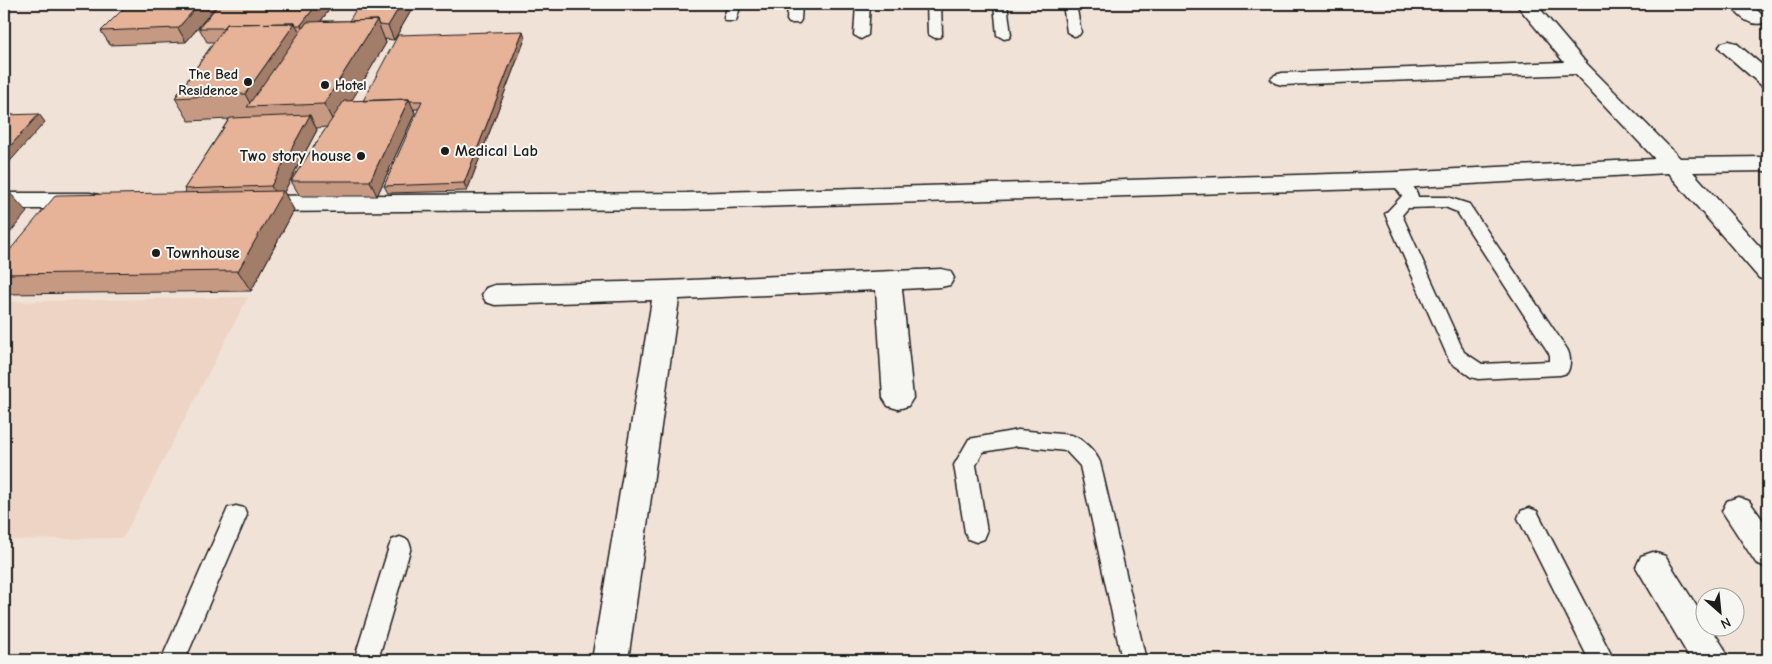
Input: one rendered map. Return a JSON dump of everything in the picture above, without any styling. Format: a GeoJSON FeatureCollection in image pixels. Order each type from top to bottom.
{"type":"FeatureCollection","features":[{"type":"Feature","properties":{"kind":"street"},"geometry":{"type":"LineString","coordinates":[[1526,4],[1580,68],[1674,165],[1768,272]]}},
{"type":"Feature","properties":{"kind":"street"},"geometry":{"type":"LineString","coordinates":[[1740,4],[1756,19]]}},
{"type":"Feature","properties":{"kind":"street"},"geometry":{"type":"LineString","coordinates":[[1728,47],[1763,73]]}},
{"type":"Feature","properties":{"kind":"street"},"geometry":{"type":"LineString","coordinates":[[1282,78],[1580,68]]}},
{"type":"Feature","properties":{"kind":"street"},"geometry":{"type":"LineString","coordinates":[[234,204],[687,201],[1398,180],[1674,165],[1768,164]]}},
{"type":"Feature","properties":{"kind":"street"},"geometry":{"type":"LineString","coordinates":[[4,202],[64,208],[110,202]]}},
{"type":"Feature","properties":{"kind":"street"},"geometry":{"type":"LineString","coordinates":[[495,295],[666,290],[941,278]]}},
{"type":"Feature","properties":{"kind":"street"},"geometry":{"type":"LineString","coordinates":[[888,280],[898,398]]}},
{"type":"Feature","properties":{"kind":"street"},"geometry":{"type":"LineString","coordinates":[[610,660],[666,290]]}},
{"type":"Feature","properties":{"kind":"street"},"geometry":{"type":"LineString","coordinates":[[1738,511],[1768,553]]}},
{"type":"Feature","properties":{"kind":"street"},"geometry":{"type":"LineString","coordinates":[[1653,567],[1711,660]]}},
{"type":"Feature","properties":{"kind":"lane"},"geometry":{"type":"LineString","coordinates":[[731,18],[734,4]]}},
{"type":"Feature","properties":{"kind":"lane"},"geometry":{"type":"LineString","coordinates":[[794,20],[795,4]]}},
{"type":"Feature","properties":{"kind":"lane"},"geometry":{"type":"LineString","coordinates":[[861,35],[863,4]]}},
{"type":"Feature","properties":{"kind":"lane"},"geometry":{"type":"LineString","coordinates":[[934,4],[934,34]]}},
{"type":"Feature","properties":{"kind":"lane"},"geometry":{"type":"LineString","coordinates":[[1000,4],[1004,35]]}},
{"type":"Feature","properties":{"kind":"lane"},"geometry":{"type":"LineString","coordinates":[[1070,4],[1074,32]]}},
{"type":"Feature","properties":{"kind":"lane"},"geometry":{"type":"LineString","coordinates":[[1398,180],[1411,196],[1403,203],[1393,214],[1457,357],[1478,372],[1560,368],[1560,354],[1463,208],[1446,202],[1403,203]]}},
{"type":"Feature","properties":{"kind":"lane"},"geometry":{"type":"LineString","coordinates":[[976,532],[965,465],[976,445],[1018,438],[1071,443],[1090,462],[1134,660]]}},
{"type":"Feature","properties":{"kind":"lane"},"geometry":{"type":"LineString","coordinates":[[173,660],[236,515]]}},
{"type":"Feature","properties":{"kind":"lane"},"geometry":{"type":"LineString","coordinates":[[1529,518],[1602,660]]}},
{"type":"Feature","properties":{"kind":"lane"},"geometry":{"type":"LineString","coordinates":[[366,660],[400,547]]}},
{"type":"Feature","properties":{"kind":"shaded area"},"geometry":{"type":"Polygon","coordinates":[[[248,297],[123,538],[4,540],[4,306],[8,302],[248,297]]]}},
{"type":"Feature","properties":{"kind":"building"},"geometry":{"type":"Polygon","coordinates":[[[128,4],[199,4],[178,28],[101,31],[128,4]]]}},
{"type":"Feature","properties":{"kind":"building"},"geometry":{"type":"Polygon","coordinates":[[[219,4],[317,4],[301,25],[296,25],[295,23],[227,24],[224,28],[199,28],[219,4]]]}},
{"type":"Feature","properties":{"kind":"building"},"geometry":{"type":"Polygon","coordinates":[[[359,4],[401,4],[388,26],[379,25],[377,20],[349,21],[359,4]]]}},
{"type":"Feature","properties":{"kind":"building"},"geometry":{"type":"Polygon","coordinates":[[[377,20],[324,104],[247,107],[307,22],[377,20]]]}},
{"type":"Feature","properties":{"kind":"building"},"geometry":{"type":"Polygon","coordinates":[[[295,23],[245,94],[175,98],[227,24],[295,23]]]}},
{"type":"Feature","properties":{"kind":"building","name":"Medical Lab"},"geometry":{"type":"Polygon","coordinates":[[[523,31],[464,183],[384,186],[422,101],[410,101],[409,99],[363,101],[398,35],[523,31]]]}},
{"type":"Feature","properties":{"kind":"building","name":"Two story house"},"geometry":{"type":"Polygon","coordinates":[[[409,99],[370,181],[291,181],[344,101],[409,99]]]}},
{"type":"Feature","properties":{"kind":"building"},"geometry":{"type":"Polygon","coordinates":[[[39,114],[4,153],[4,115],[39,114]]]}},
{"type":"Feature","properties":{"kind":"building"},"geometry":{"type":"Polygon","coordinates":[[[310,115],[271,186],[184,189],[230,118],[310,115]]]}},
{"type":"Feature","properties":{"kind":"building","name":"Townhouse"},"geometry":{"type":"Polygon","coordinates":[[[283,191],[238,271],[4,274],[4,257],[56,195],[283,191]]]}},
{"type":"Feature","properties":{"kind":"building"},"geometry":{"type":"Polygon","coordinates":[[[4,193],[10,193],[4,200],[4,193]]]}},
{"type":"Feature","properties":{"kind":"place","name":"The Bed Residence"},"geometry":{"type":"Point","coordinates":[248,82]}},
{"type":"Feature","properties":{"kind":"place","name":"Hotel"},"geometry":{"type":"Point","coordinates":[325,85]}},
{"type":"Feature","properties":{"kind":"place","name":"Medical Lab"},"geometry":{"type":"Point","coordinates":[445,151]}},
{"type":"Feature","properties":{"kind":"place","name":"Two story house"},"geometry":{"type":"Point","coordinates":[361,156]}},
{"type":"Feature","properties":{"kind":"place","name":"Townhouse"},"geometry":{"type":"Point","coordinates":[156,253]}}]}
